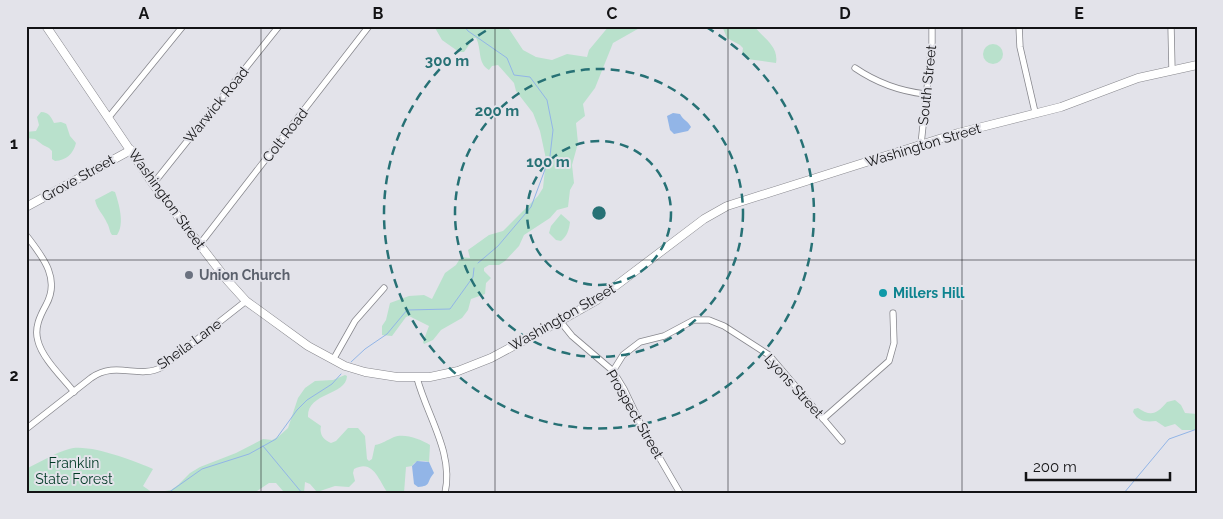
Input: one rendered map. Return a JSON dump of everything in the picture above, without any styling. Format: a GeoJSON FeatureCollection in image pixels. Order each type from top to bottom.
{"type":"FeatureCollection","features":[{"type":"Feature","properties":{"kind":"main road","name":"Washington Street"},"geometry":{"type":"LineString","coordinates":[[46,26],[153,184],[227,280],[246,301],[308,346],[333,360],[365,372],[417,378],[450,373],[471,367],[560,321],[608,292],[674,246],[710,215],[734,204],[921,144],[1035,112],[1061,107],[1117,86],[1172,70],[1197,65]]}},
{"type":"Feature","properties":{"kind":"main road","name":"Grove Street"},"geometry":{"type":"LineString","coordinates":[[26,207],[131,150]]}},
{"type":"Feature","properties":{"kind":"street"},"geometry":{"type":"LineString","coordinates":[[109,117],[183,26]]}},
{"type":"Feature","properties":{"kind":"street","name":"Warwick Road"},"geometry":{"type":"LineString","coordinates":[[153,184],[279,26]]}},
{"type":"Feature","properties":{"kind":"street","name":"Colt Road"},"geometry":{"type":"LineString","coordinates":[[200,244],[369,26]]}},
{"type":"Feature","properties":{"kind":"street","name":"South Street"},"geometry":{"type":"LineString","coordinates":[[921,144],[932,43],[932,26]]}},
{"type":"Feature","properties":{"kind":"street"},"geometry":{"type":"LineString","coordinates":[[1019,26],[1020,47],[1035,112]]}},
{"type":"Feature","properties":{"kind":"street"},"geometry":{"type":"LineString","coordinates":[[1172,26],[1172,70]]}},
{"type":"Feature","properties":{"kind":"street"},"geometry":{"type":"LineString","coordinates":[[854,68],[894,89],[926,94]]}},
{"type":"Feature","properties":{"kind":"street"},"geometry":{"type":"LineString","coordinates":[[26,235],[46,262],[52,280],[49,299],[37,325],[38,342],[44,354],[74,392]]}},
{"type":"Feature","properties":{"kind":"street"},"geometry":{"type":"LineString","coordinates":[[333,360],[355,321],[384,288]]}},
{"type":"Feature","properties":{"kind":"street","name":"Sheila Lane"},"geometry":{"type":"LineString","coordinates":[[26,429],[94,376],[104,371],[116,369],[147,371],[162,367],[246,301]]}},
{"type":"Feature","properties":{"kind":"street"},"geometry":{"type":"LineString","coordinates":[[823,418],[889,361],[894,343],[893,313]]}},
{"type":"Feature","properties":{"kind":"street","name":"Lyons Street"},"geometry":{"type":"LineString","coordinates":[[613,371],[624,355],[640,342],[664,336],[694,320],[709,320],[724,326],[769,355],[842,441]]}},
{"type":"Feature","properties":{"kind":"street","name":"Prospect Street"},"geometry":{"type":"LineString","coordinates":[[560,321],[572,336],[613,371],[644,431],[680,493]]}},
{"type":"Feature","properties":{"kind":"street"},"geometry":{"type":"LineString","coordinates":[[417,378],[446,460],[447,482],[445,493]]}},
{"type":"Feature","properties":{"kind":"green space"},"geometry":{"type":"Polygon","coordinates":[[[434,26],[507,26],[523,50],[536,57],[552,60],[567,54],[587,57],[589,50],[609,26],[643,26],[613,43],[595,88],[583,104],[585,116],[576,123],[578,143],[572,165],[574,183],[570,190],[568,207],[557,210],[550,218],[524,235],[519,246],[505,261],[499,265],[489,265],[484,268],[484,271],[491,278],[486,283],[485,294],[471,299],[468,310],[462,318],[441,330],[433,340],[424,344],[429,326],[409,316],[406,317],[392,336],[382,335],[382,326],[386,320],[390,303],[409,296],[424,295],[432,299],[445,273],[456,265],[461,257],[470,258],[468,250],[489,235],[503,231],[538,196],[543,188],[546,159],[540,131],[533,113],[516,91],[514,83],[498,65],[492,66],[489,70],[485,67],[481,60],[476,38],[474,38],[464,52],[459,52],[442,40],[434,26]]]}},
{"type":"Feature","properties":{"kind":"green space"},"geometry":{"type":"Polygon","coordinates":[[[722,26],[754,26],[773,47],[776,63],[747,59],[742,54],[743,48],[727,38],[722,26]]]}},
{"type":"Feature","properties":{"kind":"green space"},"geometry":{"type":"Polygon","coordinates":[[[993,44],[1000,47],[1003,54],[1000,61],[993,64],[986,61],[983,54],[986,47],[993,44]]]}},
{"type":"Feature","properties":{"kind":"green space"},"geometry":{"type":"Polygon","coordinates":[[[41,112],[48,114],[54,123],[61,122],[66,124],[70,136],[76,143],[66,158],[55,161],[52,159],[52,151],[49,148],[35,139],[26,138],[26,132],[36,131],[39,125],[37,117],[41,112]]]}},
{"type":"Feature","properties":{"kind":"green space"},"geometry":{"type":"Polygon","coordinates":[[[112,191],[115,192],[120,214],[121,225],[117,235],[111,234],[95,200],[112,191]]]}},
{"type":"Feature","properties":{"kind":"green space"},"geometry":{"type":"Polygon","coordinates":[[[561,214],[570,222],[567,233],[561,241],[556,240],[549,233],[551,226],[561,214]]]}},
{"type":"Feature","properties":{"kind":"green space"},"geometry":{"type":"Polygon","coordinates":[[[345,375],[347,376],[345,382],[340,387],[320,398],[309,409],[308,417],[321,426],[321,435],[326,440],[331,443],[336,441],[348,428],[358,428],[365,436],[367,459],[369,461],[372,459],[375,445],[394,437],[412,437],[430,445],[429,462],[419,461],[412,466],[406,467],[404,493],[388,493],[371,469],[361,466],[354,469],[355,481],[349,487],[335,486],[317,492],[310,484],[305,482],[304,493],[283,491],[276,483],[269,483],[254,493],[153,493],[171,490],[190,473],[200,467],[236,453],[263,439],[272,440],[278,437],[288,428],[298,398],[305,388],[315,381],[333,380],[345,375]]]}},
{"type":"Feature","properties":{"kind":"green space"},"geometry":{"type":"Polygon","coordinates":[[[1175,400],[1181,405],[1185,413],[1197,414],[1197,430],[1182,430],[1175,424],[1165,427],[1156,421],[1140,420],[1133,412],[1134,409],[1138,408],[1147,413],[1154,413],[1167,402],[1175,400]]]}},
{"type":"Feature","properties":{"kind":"green space","name":"Franklin State Forest"},"geometry":{"type":"Polygon","coordinates":[[[88,448],[124,458],[153,469],[143,486],[153,493],[26,493],[26,469],[69,449],[88,448]]]}},
{"type":"Feature","properties":{"kind":"water"},"geometry":{"type":"Polygon","coordinates":[[[673,113],[680,114],[688,123],[691,127],[688,131],[674,134],[670,130],[667,116],[673,113]]]}},
{"type":"Feature","properties":{"kind":"water"},"geometry":{"type":"Polygon","coordinates":[[[417,461],[429,462],[434,473],[427,485],[418,487],[414,484],[412,466],[417,461]]]}},
{"type":"Feature","properties":{"kind":"waterway"},"geometry":{"type":"LineString","coordinates":[[464,26],[468,31],[507,58],[514,75],[530,77],[547,100],[553,130],[550,156],[531,207],[498,246],[478,263]]}},
{"type":"Feature","properties":{"kind":"waterway"},"geometry":{"type":"LineString","coordinates":[[351,362],[365,349],[387,334],[407,310],[450,309],[473,277],[474,268]]}},
{"type":"Feature","properties":{"kind":"waterway"},"geometry":{"type":"LineString","coordinates":[[168,493],[202,469],[249,454],[276,439],[297,410],[307,400],[332,384],[341,374]]}},
{"type":"Feature","properties":{"kind":"waterway"},"geometry":{"type":"LineString","coordinates":[[1124,493],[1169,439],[1197,429]]}},
{"type":"Feature","properties":{"kind":"waterway"},"geometry":{"type":"LineString","coordinates":[[263,446],[302,493]]}},
{"type":"Feature","properties":{"kind":"place","name":"Union Church"},"geometry":{"type":"Point","coordinates":[189,275]}},
{"type":"Feature","properties":{"kind":"place","name":"Millers Hill"},"geometry":{"type":"Point","coordinates":[883,293]}}]}
